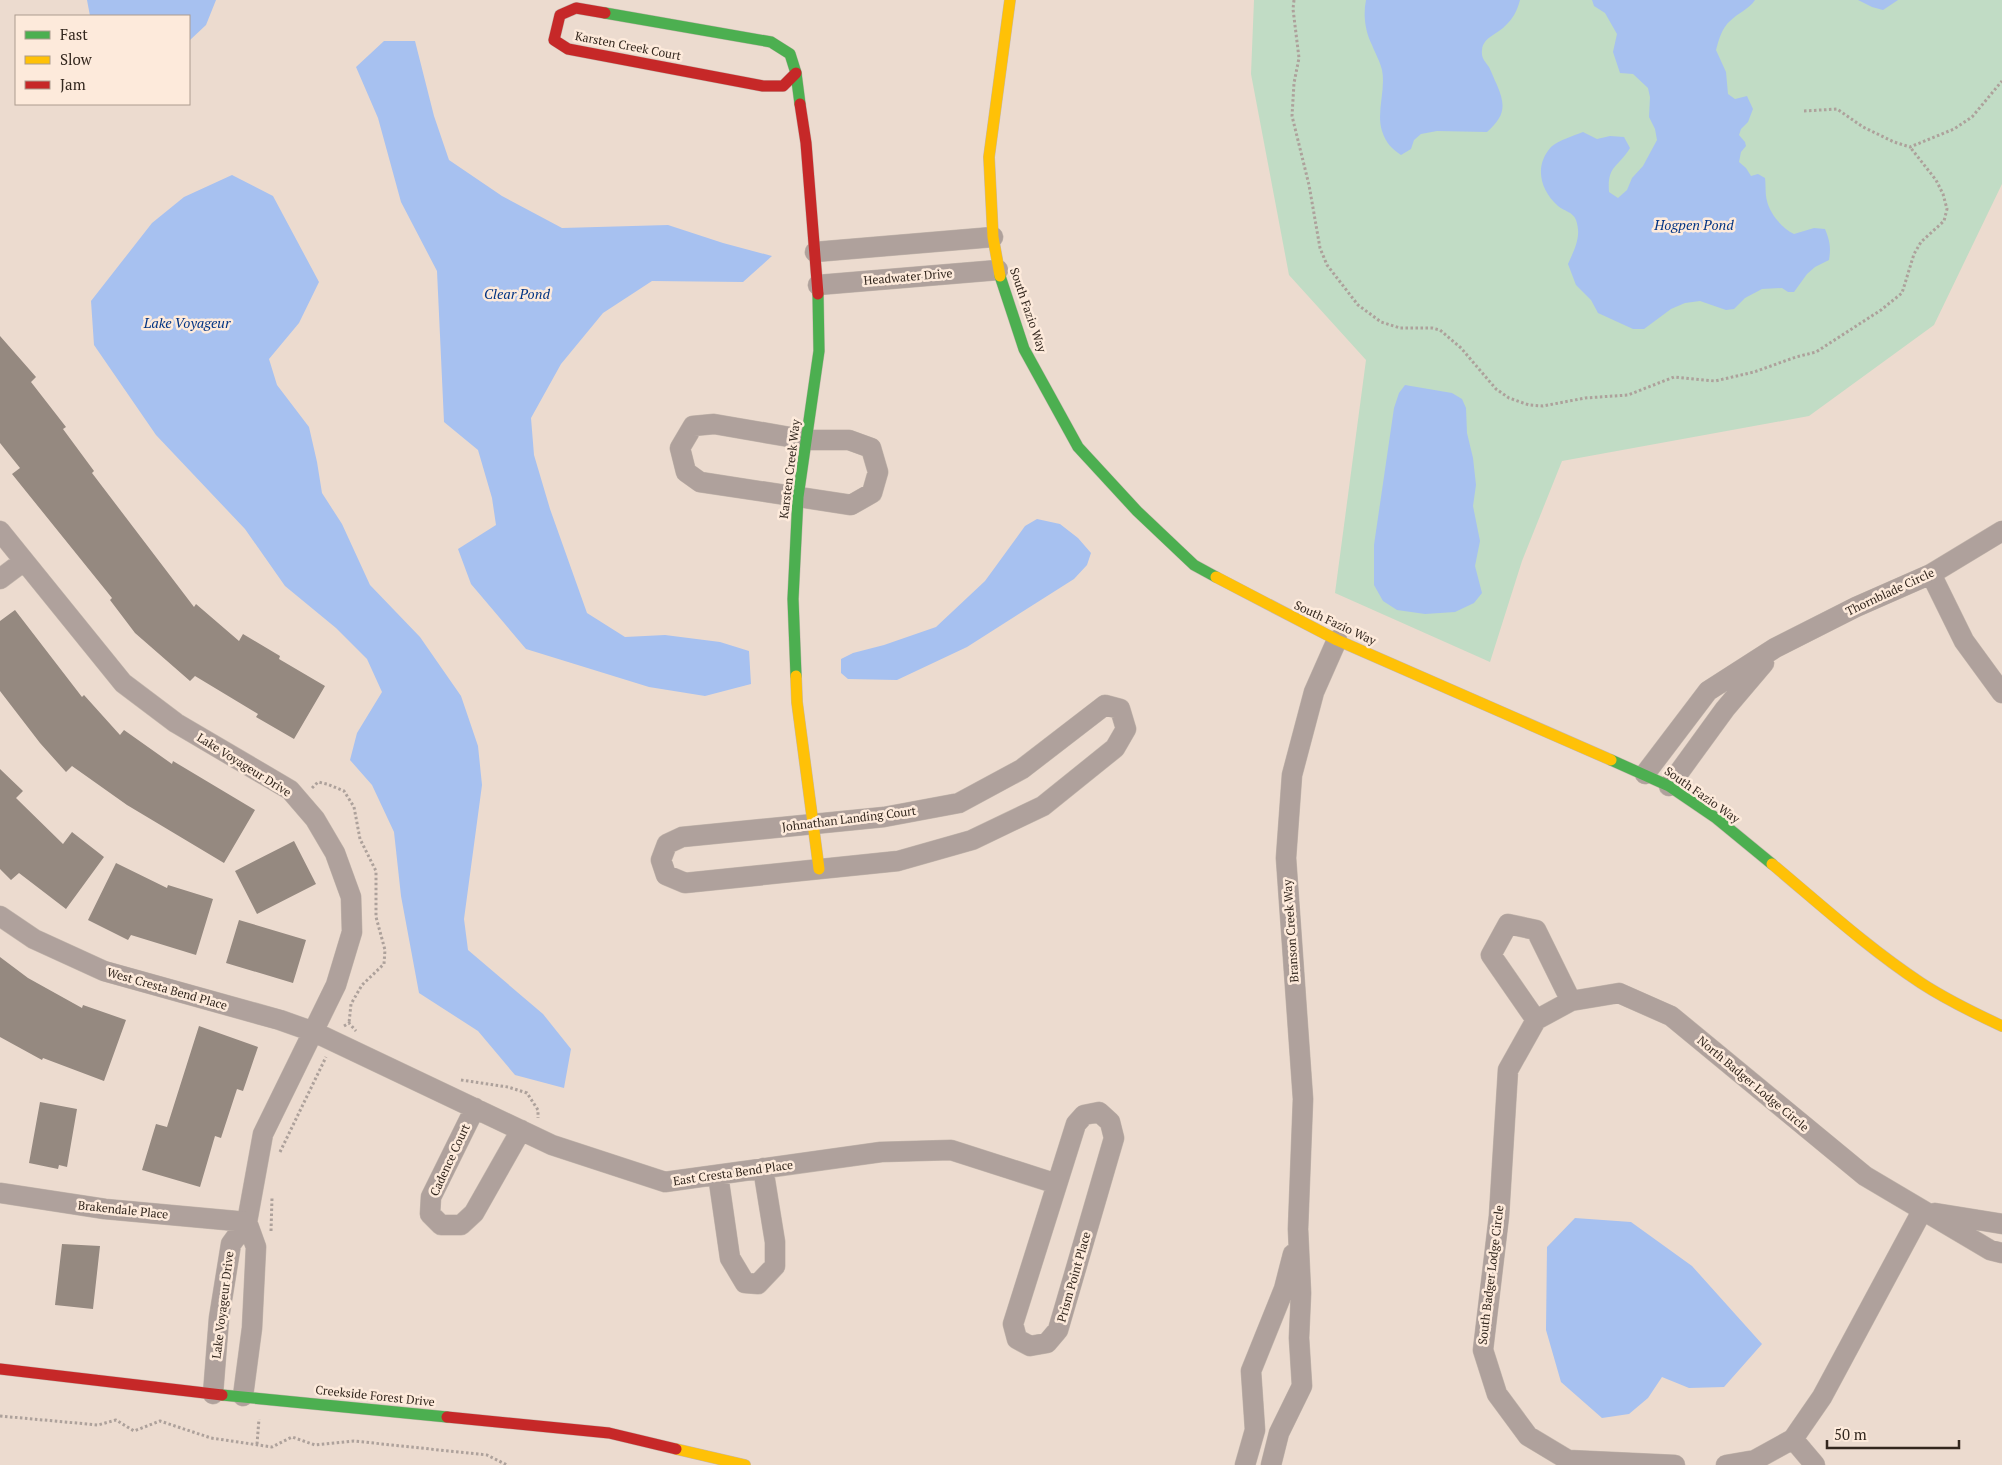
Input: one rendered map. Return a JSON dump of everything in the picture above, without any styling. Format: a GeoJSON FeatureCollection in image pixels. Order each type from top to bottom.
{"type":"FeatureCollection","features":[{"type":"Feature","properties":{"kind":"street","name":"South Fazio Way"},"geometry":{"type":"LineString","coordinates":[[1010,0],[990,156],[993,237],[998,270],[1024,349],[1078,447],[1137,511],[1194,565],[1264,603],[1337,640],[1669,786],[1716,819],[1856,936],[1924,986],[2002,1026]]}},
{"type":"Feature","properties":{"kind":"street","name":"Karsten Creek Court"},"geometry":{"type":"LineString","coordinates":[[576,8],[771,42],[790,54],[796,74],[783,86],[763,86],[568,49],[554,40],[560,16],[576,8]]}},
{"type":"Feature","properties":{"kind":"street","name":"Karsten Creek Way"},"geometry":{"type":"LineString","coordinates":[[796,74],[806,143],[818,285],[819,351],[798,497],[793,599],[797,702],[819,869]]}},
{"type":"Feature","properties":{"kind":"street"},"geometry":{"type":"LineString","coordinates":[[815,252],[993,237]]}},
{"type":"Feature","properties":{"kind":"street","name":"Headwater Drive"},"geometry":{"type":"LineString","coordinates":[[818,285],[998,270]]}},
{"type":"Feature","properties":{"kind":"street"},"geometry":{"type":"LineString","coordinates":[[714,424],[807,440],[848,440],[871,448],[878,472],[872,493],[851,505],[798,497],[700,482],[686,472],[680,448],[693,426],[714,424]]}},
{"type":"Feature","properties":{"kind":"street","name":"Lake Voyageur Drive"},"geometry":{"type":"LineString","coordinates":[[0,531],[123,683],[176,722],[290,790],[315,819],[335,853],[351,897],[352,932],[336,985],[263,1134],[247,1222],[231,1244],[219,1318],[214,1394]]}},
{"type":"Feature","properties":{"kind":"street","name":"Thornblade Circle"},"geometry":{"type":"LineString","coordinates":[[1645,774],[1708,691],[1776,648],[1856,606],[1931,574],[2002,531]]}},
{"type":"Feature","properties":{"kind":"street"},"geometry":{"type":"LineString","coordinates":[[0,579],[24,561]]}},
{"type":"Feature","properties":{"kind":"street"},"geometry":{"type":"LineString","coordinates":[[1931,574],[1964,641],[2002,693]]}},
{"type":"Feature","properties":{"kind":"street","name":"Branson Creek Way"},"geometry":{"type":"LineString","coordinates":[[1271,1465],[1279,1433],[1302,1386],[1298,1338],[1302,1293],[1298,1229],[1303,1099],[1286,858],[1292,776],[1314,692],[1337,640]]}},
{"type":"Feature","properties":{"kind":"street","name":"Thornblade Circle"},"geometry":{"type":"LineString","coordinates":[[1669,786],[1725,709],[1776,648]]}},
{"type":"Feature","properties":{"kind":"street","name":"Johnathan Landing Court"},"geometry":{"type":"LineString","coordinates":[[1105,705],[1120,709],[1126,729],[1115,748],[1043,806],[972,840],[898,861],[819,869],[685,883],[666,875],[661,860],[668,844],[682,837],[884,818],[959,803],[1022,769],[1105,705]]}},
{"type":"Feature","properties":{"kind":"street","name":"West Cresta Bend Place"},"geometry":{"type":"LineString","coordinates":[[0,916],[34,939],[104,972],[280,1020],[314,1032]]}},
{"type":"Feature","properties":{"kind":"street"},"geometry":{"type":"LineString","coordinates":[[1536,1020],[1491,954],[1508,924],[1536,930],[1571,1001]]}},
{"type":"Feature","properties":{"kind":"street","name":"North Badger Lodge Circle"},"geometry":{"type":"LineString","coordinates":[[1536,1020],[1571,1001],[1619,993],[1671,1016],[1865,1176],[1990,1250],[2002,1253]]}},
{"type":"Feature","properties":{"kind":"street","name":"South Badger Lodge Circle"},"geometry":{"type":"LineString","coordinates":[[1536,1020],[1508,1070],[1499,1216],[1483,1350],[1497,1394],[1528,1436],[1568,1460],[1675,1465]]}},
{"type":"Feature","properties":{"kind":"street","name":"East Cresta Bend Place"},"geometry":{"type":"LineString","coordinates":[[314,1032],[552,1145],[665,1182],[881,1152],[951,1150],[1057,1184]]}},
{"type":"Feature","properties":{"kind":"street","name":"Cadence Court"},"geometry":{"type":"LineString","coordinates":[[475,1108],[432,1197],[430,1214],[441,1225],[461,1225],[474,1213],[527,1132]]}},
{"type":"Feature","properties":{"kind":"street","name":"Prism Point Place"},"geometry":{"type":"LineString","coordinates":[[1098,1112],[1110,1122],[1114,1138],[1058,1330],[1047,1343],[1030,1346],[1017,1339],[1013,1324],[1057,1184],[1076,1124],[1084,1115],[1098,1112]]}},
{"type":"Feature","properties":{"kind":"street"},"geometry":{"type":"LineString","coordinates":[[718,1175],[730,1258],[746,1283],[758,1284],[775,1266],[775,1242],[763,1168]]}},
{"type":"Feature","properties":{"kind":"street","name":"Brakendale Place"},"geometry":{"type":"LineString","coordinates":[[0,1193],[105,1209],[247,1222]]}},
{"type":"Feature","properties":{"kind":"street"},"geometry":{"type":"LineString","coordinates":[[1726,1465],[1756,1463],[1794,1439],[1822,1397],[1922,1211]]}},
{"type":"Feature","properties":{"kind":"street","name":"North Badger Lodge Circle"},"geometry":{"type":"LineString","coordinates":[[1922,1211],[2002,1224]]}},
{"type":"Feature","properties":{"kind":"street"},"geometry":{"type":"LineString","coordinates":[[247,1222],[256,1247],[252,1328],[252,1397]]}},
{"type":"Feature","properties":{"kind":"street","name":"Branson Creek Way"},"geometry":{"type":"LineString","coordinates":[[1245,1465],[1255,1430],[1251,1371],[1284,1289],[1298,1229]]}},
{"type":"Feature","properties":{"kind":"street"},"geometry":{"type":"LineString","coordinates":[[1267,1335],[1298,1338]]}},
{"type":"Feature","properties":{"kind":"street","name":"Creekside Forest Drive"},"geometry":{"type":"LineString","coordinates":[[0,1369],[214,1394],[609,1433],[746,1465]]}},
{"type":"Feature","properties":{"kind":"street"},"geometry":{"type":"LineString","coordinates":[[1255,1430],[1279,1433]]}},
{"type":"Feature","properties":{"kind":"street"},"geometry":{"type":"LineString","coordinates":[[1794,1439],[1815,1465]]}},
{"type":"Feature","properties":{"kind":"path"},"geometry":{"type":"LineString","coordinates":[[1294,0],[1293,9],[1300,58],[1294,83],[1292,116],[1309,186],[1320,248],[1328,265],[1358,305],[1381,322],[1400,328],[1432,328],[1440,330],[1462,348],[1496,389],[1509,398],[1529,405],[1543,406],[1586,398],[1628,395],[1674,377],[1715,380],[1754,372],[1816,352],[1881,310],[1902,293],[1914,254],[1921,242],[1944,221],[1947,209],[1943,194],[1936,180],[1910,147],[1894,142],[1863,127],[1838,109],[1804,110]]}},
{"type":"Feature","properties":{"kind":"path"},"geometry":{"type":"LineString","coordinates":[[1910,147],[1954,129],[1972,117],[2002,81]]}},
{"type":"Feature","properties":{"kind":"path"},"geometry":{"type":"LineString","coordinates":[[279,1154],[341,1027],[349,1023],[356,1031],[365,1036]]}},
{"type":"Feature","properties":{"kind":"path"},"geometry":{"type":"LineString","coordinates":[[454,1079],[508,1087],[527,1093],[538,1110],[538,1126],[527,1132]]}},
{"type":"Feature","properties":{"kind":"path"},"geometry":{"type":"LineString","coordinates":[[271,1234],[272,1190]]}},
{"type":"Feature","properties":{"kind":"path"},"geometry":{"type":"LineString","coordinates":[[252,1397],[257,1444]]}},
{"type":"Feature","properties":{"kind":"path"},"geometry":{"type":"LineString","coordinates":[[0,1416],[98,1425],[116,1420],[134,1431],[160,1421],[211,1438],[272,1447],[292,1437],[315,1445],[354,1440],[487,1455],[507,1465]]}},
{"type":"Feature","properties":{"kind":"green space"},"geometry":{"type":"Polygon","coordinates":[[[1254,0],[2002,0],[2002,184],[1934,325],[1809,416],[1562,461],[1522,561],[1490,662],[1335,593],[1366,360],[1289,275],[1251,74],[1254,0]]]}},
{"type":"Feature","properties":{"kind":"water"},"geometry":{"type":"Polygon","coordinates":[[[87,0],[216,0],[206,25],[190,40],[190,15],[90,15],[87,0]]]}},
{"type":"Feature","properties":{"kind":"water"},"geometry":{"type":"Polygon","coordinates":[[[1366,0],[1520,0],[1510,21],[1488,39],[1483,46],[1483,57],[1497,85],[1503,105],[1500,116],[1487,132],[1437,131],[1421,134],[1414,140],[1411,149],[1401,155],[1387,142],[1380,124],[1383,85],[1382,70],[1366,29],[1366,0]]]}},
{"type":"Feature","properties":{"kind":"water","name":"Hogpen Pond"},"geometry":{"type":"Polygon","coordinates":[[[1592,0],[1755,0],[1727,24],[1721,34],[1716,50],[1726,72],[1728,94],[1735,99],[1747,96],[1753,109],[1748,122],[1741,129],[1739,135],[1746,146],[1741,152],[1739,162],[1751,176],[1758,174],[1765,178],[1769,206],[1774,216],[1785,228],[1794,234],[1814,228],[1825,229],[1828,237],[1830,248],[1829,260],[1815,267],[1807,274],[1794,292],[1788,292],[1782,288],[1762,289],[1745,298],[1734,309],[1726,310],[1700,301],[1685,303],[1671,309],[1644,329],[1633,329],[1598,313],[1591,300],[1576,285],[1568,264],[1578,238],[1578,226],[1575,217],[1552,200],[1543,185],[1541,170],[1546,154],[1558,142],[1583,132],[1597,139],[1610,136],[1624,137],[1630,148],[1614,167],[1609,183],[1609,192],[1618,198],[1627,190],[1632,178],[1643,166],[1657,140],[1655,129],[1649,117],[1650,97],[1648,88],[1633,74],[1620,73],[1613,52],[1617,34],[1605,13],[1594,6],[1592,0]]]}},
{"type":"Feature","properties":{"kind":"water"},"geometry":{"type":"Polygon","coordinates":[[[1858,0],[1898,0],[1883,10],[1858,0]]]}},
{"type":"Feature","properties":{"kind":"water","name":"Clear Pond"},"geometry":{"type":"Polygon","coordinates":[[[384,41],[415,41],[434,116],[449,160],[502,196],[562,228],[668,225],[723,243],[772,256],[743,282],[652,281],[603,313],[561,364],[531,418],[534,455],[550,509],[587,613],[625,637],[665,635],[720,642],[749,651],[751,684],[705,696],[649,687],[526,649],[471,584],[458,549],[496,525],[492,498],[478,450],[444,422],[437,271],[401,202],[378,118],[356,67],[384,41]]]}},
{"type":"Feature","properties":{"kind":"water","name":"Lake Voyageur"},"geometry":{"type":"Polygon","coordinates":[[[232,175],[273,196],[319,282],[299,323],[269,359],[277,385],[309,427],[322,493],[342,524],[370,585],[420,637],[461,696],[478,746],[482,785],[464,919],[468,950],[543,1014],[571,1049],[564,1088],[515,1075],[478,1031],[419,993],[401,896],[394,832],[372,785],[350,760],[357,733],[382,692],[367,659],[336,628],[285,586],[245,529],[156,435],[94,345],[91,301],[152,223],[184,197],[232,175]]]}},
{"type":"Feature","properties":{"kind":"water"},"geometry":{"type":"Polygon","coordinates":[[[1405,385],[1452,393],[1462,399],[1466,408],[1467,433],[1473,458],[1476,485],[1473,506],[1480,541],[1475,566],[1482,593],[1474,603],[1455,612],[1425,614],[1397,610],[1383,601],[1374,585],[1374,545],[1394,408],[1399,393],[1405,385]]]}},
{"type":"Feature","properties":{"kind":"water"},"geometry":{"type":"Polygon","coordinates":[[[1037,519],[1060,524],[1078,538],[1091,553],[1087,565],[1074,579],[967,647],[897,680],[848,679],[841,673],[841,659],[853,653],[884,645],[936,627],[985,581],[1025,526],[1037,519]]]}},
{"type":"Feature","properties":{"kind":"water"},"geometry":{"type":"Polygon","coordinates":[[[1575,1218],[1631,1222],[1692,1266],[1762,1344],[1724,1387],[1689,1388],[1662,1377],[1648,1398],[1629,1414],[1602,1418],[1561,1382],[1546,1330],[1547,1247],[1575,1218]]]}},
{"type":"Feature","properties":{"kind":"building"},"geometry":{"type":"Polygon","coordinates":[[[0,336],[36,377],[31,382],[66,427],[63,429],[94,471],[92,473],[194,607],[196,604],[239,641],[243,634],[280,656],[279,659],[325,686],[294,739],[256,717],[258,714],[195,676],[190,681],[135,633],[110,600],[112,598],[12,474],[20,468],[0,443],[0,336]]]}},
{"type":"Feature","properties":{"kind":"building"},"geometry":{"type":"Polygon","coordinates":[[[15,610],[82,697],[84,695],[120,735],[124,730],[172,764],[173,761],[255,810],[224,863],[127,805],[72,766],[66,772],[40,743],[0,691],[0,621],[15,610]]]}},
{"type":"Feature","properties":{"kind":"building"},"geometry":{"type":"Polygon","coordinates":[[[0,769],[23,791],[16,798],[63,844],[72,832],[104,857],[66,909],[19,873],[11,880],[0,869],[0,769]]]}},
{"type":"Feature","properties":{"kind":"building"},"geometry":{"type":"Polygon","coordinates":[[[294,841],[316,884],[257,914],[235,871],[294,841]]]}},
{"type":"Feature","properties":{"kind":"building"},"geometry":{"type":"Polygon","coordinates":[[[116,863],[167,888],[168,885],[213,899],[196,955],[131,935],[128,940],[88,920],[116,863]]]}},
{"type":"Feature","properties":{"kind":"building"},"geometry":{"type":"Polygon","coordinates":[[[239,920],[306,940],[293,983],[226,963],[239,920]]]}},
{"type":"Feature","properties":{"kind":"building"},"geometry":{"type":"Polygon","coordinates":[[[0,957],[28,978],[82,1008],[83,1005],[126,1020],[104,1081],[43,1058],[42,1060],[0,1037],[0,957]]]}},
{"type":"Feature","properties":{"kind":"building"},"geometry":{"type":"Polygon","coordinates":[[[199,1026],[258,1047],[243,1091],[237,1089],[221,1138],[215,1136],[200,1187],[142,1170],[156,1124],[167,1127],[199,1026]]]}},
{"type":"Feature","properties":{"kind":"building"},"geometry":{"type":"Polygon","coordinates":[[[40,1102],[77,1109],[67,1167],[59,1165],[58,1169],[29,1163],[40,1102]]]}},
{"type":"Feature","properties":{"kind":"building"},"geometry":{"type":"Polygon","coordinates":[[[62,1244],[100,1246],[93,1309],[55,1305],[62,1244]]]}},
{"type":"Feature","properties":{"kind":"traffic: fast"},"geometry":{"type":"LineString","coordinates":[[605,13],[771,42],[790,54],[796,73],[800,104]]}},
{"type":"Feature","properties":{"kind":"traffic: fast"},"geometry":{"type":"LineString","coordinates":[[1000,276],[1024,349],[1078,447],[1137,511],[1194,565],[1216,577]]}},
{"type":"Feature","properties":{"kind":"traffic: fast"},"geometry":{"type":"LineString","coordinates":[[796,676],[793,599],[798,497],[819,351],[818,294]]}},
{"type":"Feature","properties":{"kind":"traffic: fast"},"geometry":{"type":"LineString","coordinates":[[1611,760],[1669,786],[1716,818],[1772,864]]}},
{"type":"Feature","properties":{"kind":"traffic: fast"},"geometry":{"type":"LineString","coordinates":[[222,1395],[447,1417]]}},
{"type":"Feature","properties":{"kind":"traffic: slow"},"geometry":{"type":"LineString","coordinates":[[1000,276],[993,237],[989,157],[1010,0]]}},
{"type":"Feature","properties":{"kind":"traffic: slow"},"geometry":{"type":"LineString","coordinates":[[1216,577],[1337,640],[1611,760]]}},
{"type":"Feature","properties":{"kind":"traffic: slow"},"geometry":{"type":"LineString","coordinates":[[796,676],[797,702],[819,869]]}},
{"type":"Feature","properties":{"kind":"traffic: slow"},"geometry":{"type":"LineString","coordinates":[[1772,864],[1845,926],[1901,970],[1941,995],[2002,1026]]}},
{"type":"Feature","properties":{"kind":"traffic: slow"},"geometry":{"type":"LineString","coordinates":[[676,1449],[745,1465]]}},
{"type":"Feature","properties":{"kind":"traffic: jam"},"geometry":{"type":"LineString","coordinates":[[605,13],[576,8],[560,15],[554,40],[568,49],[763,86],[783,86],[796,73]]}},
{"type":"Feature","properties":{"kind":"traffic: jam"},"geometry":{"type":"LineString","coordinates":[[800,104],[806,143],[818,294]]}},
{"type":"Feature","properties":{"kind":"traffic: jam"},"geometry":{"type":"LineString","coordinates":[[0,1369],[222,1395]]}},
{"type":"Feature","properties":{"kind":"traffic: jam"},"geometry":{"type":"LineString","coordinates":[[447,1417],[609,1433],[676,1449]]}}]}
